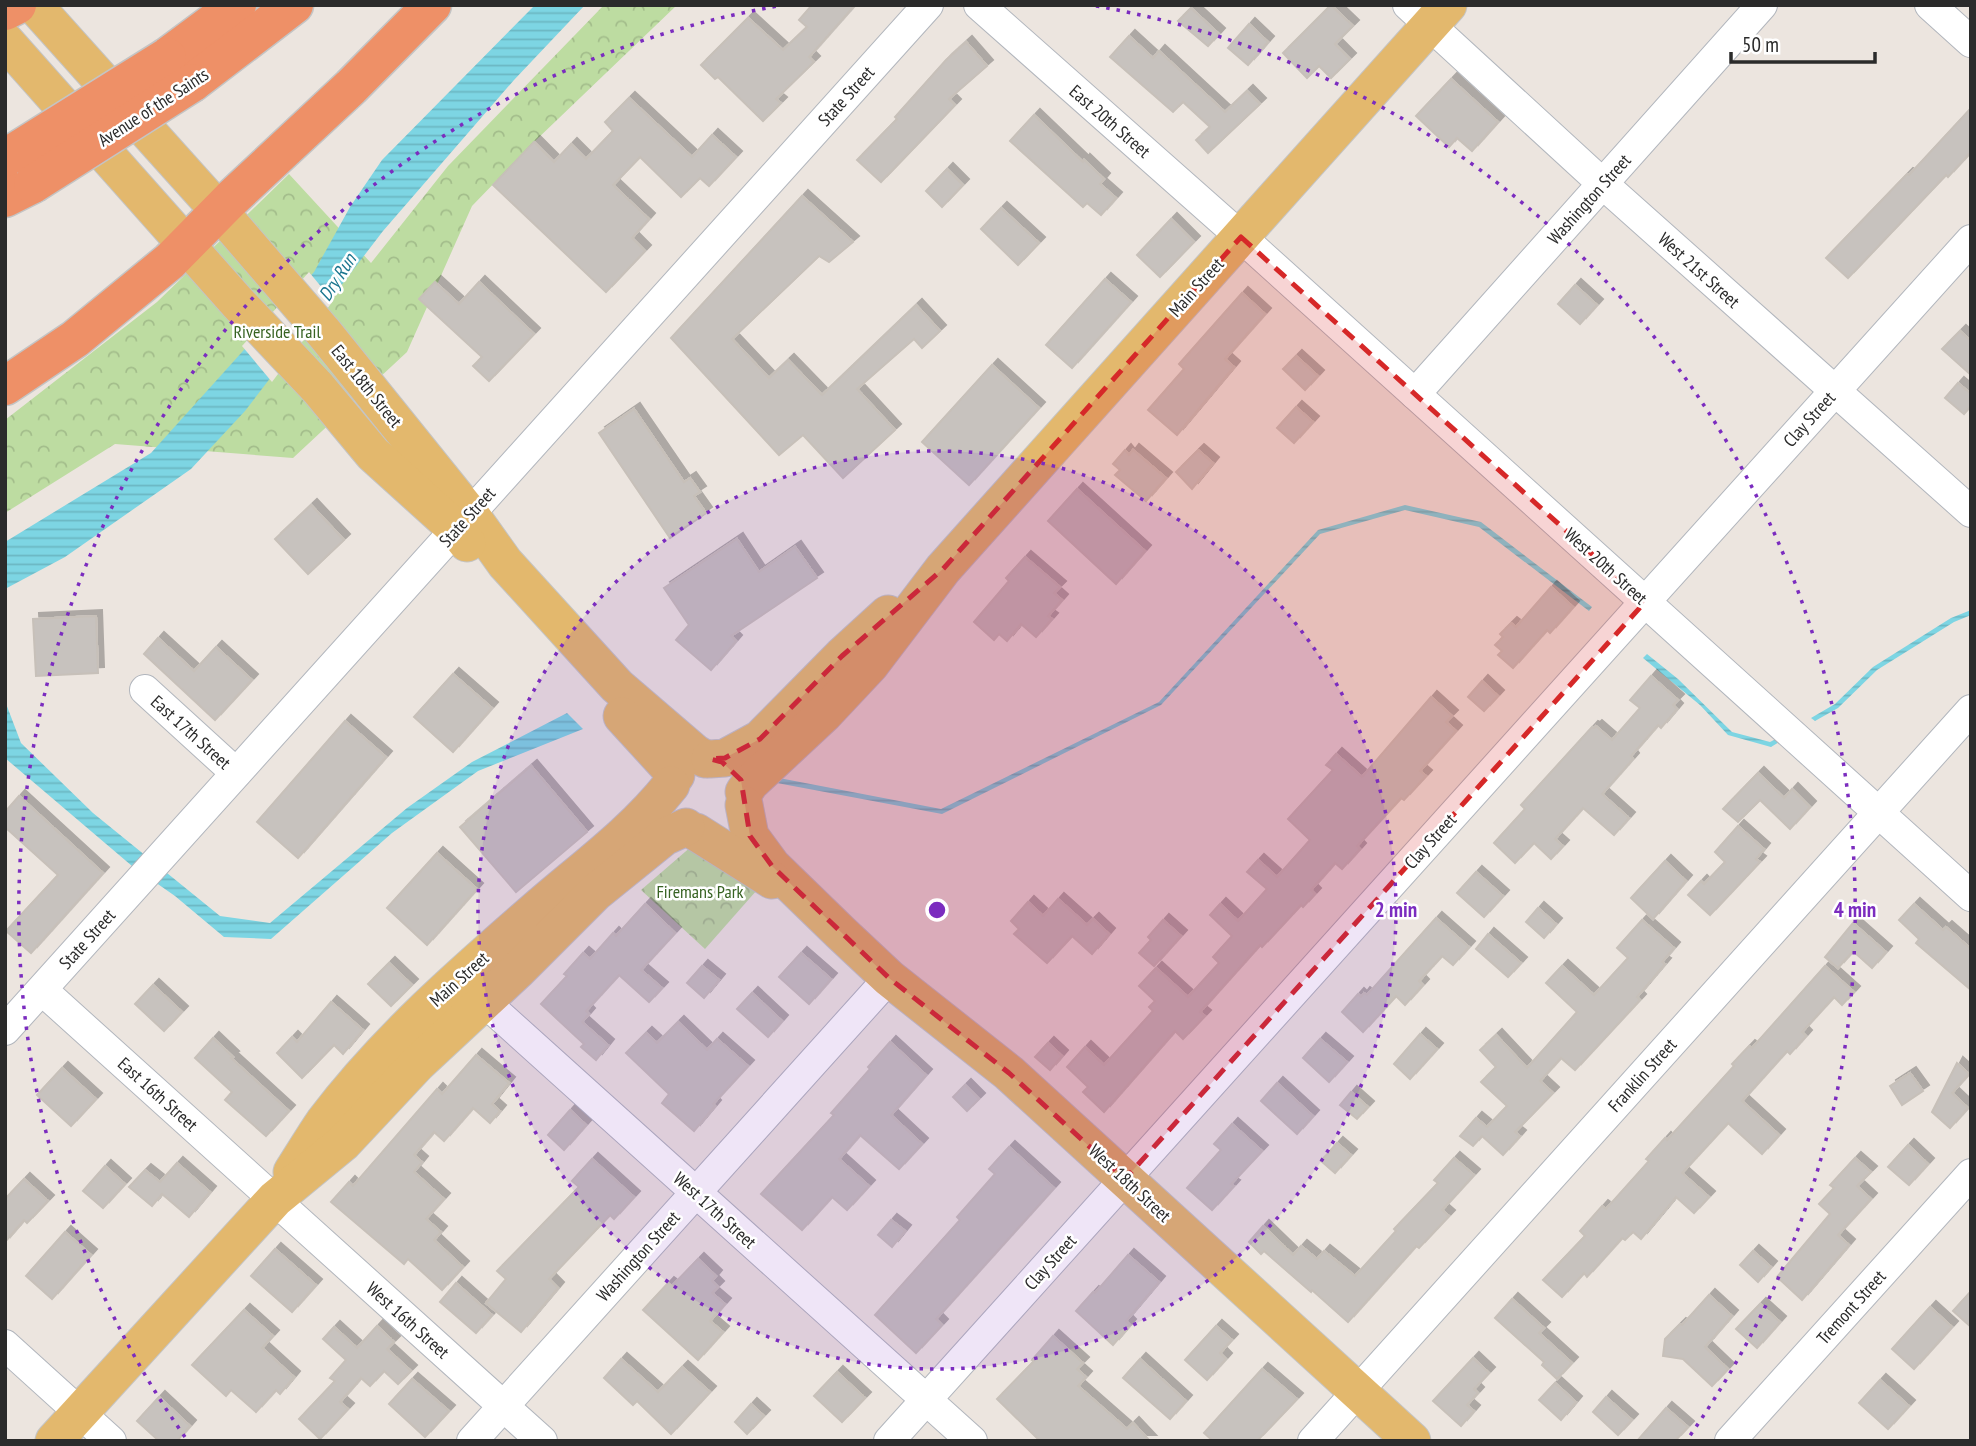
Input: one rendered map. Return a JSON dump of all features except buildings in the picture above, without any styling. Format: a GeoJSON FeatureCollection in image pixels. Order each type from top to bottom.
{"type":"FeatureCollection","features":[{"type":"Feature","properties":{"kind":"highway"},"geometry":{"type":"LineString","coordinates":[[5,11],[17,5]]}},
{"type":"Feature","properties":{"kind":"highway","name":"Avenue of the Saints"},"geometry":{"type":"LineString","coordinates":[[180,70],[237,5]]}},
{"type":"Feature","properties":{"kind":"highway","name":"Avenue of the Saints"},"geometry":{"type":"LineString","coordinates":[[13,174],[180,70],[294,5]]}},
{"type":"Feature","properties":{"kind":"highway"},"geometry":{"type":"LineString","coordinates":[[5,386],[75,340],[170,261],[432,5]]}},
{"type":"Feature","properties":{"kind":"main road","name":"East 18th Street"},"geometry":{"type":"LineString","coordinates":[[34,5],[219,211],[349,363],[463,522],[570,660],[691,770]]}},
{"type":"Feature","properties":{"kind":"main road","name":"Main Street"},"geometry":{"type":"LineString","coordinates":[[744,799],[750,783],[824,714],[870,665],[943,569],[1241,237],[1429,12]]}},
{"type":"Feature","properties":{"kind":"main road","name":"East 18th Street"},"geometry":{"type":"LineString","coordinates":[[5,41],[373,454],[463,522]]}},
{"type":"Feature","properties":{"kind":"main road","name":"Main Street"},"geometry":{"type":"LineString","coordinates":[[471,990],[550,897],[623,838],[691,770],[725,758],[760,739],[842,656],[905,598],[943,569]]}},
{"type":"Feature","properties":{"kind":"main road"},"geometry":{"type":"LineString","coordinates":[[722,762],[733,769],[741,780],[744,799],[738,817],[729,826],[708,834],[691,829],[672,808],[670,797],[691,770],[722,762]]}},
{"type":"Feature","properties":{"kind":"main road","name":"West 18th Street"},"geometry":{"type":"LineString","coordinates":[[744,799],[750,836],[772,866],[841,933],[889,978],[1009,1073],[1412,1441]]}},
{"type":"Feature","properties":{"kind":"main road","name":"Main Street"},"geometry":{"type":"LineString","coordinates":[[54,1441],[275,1199],[324,1123],[397,1038],[471,990],[664,836],[691,829]]}},
{"type":"Feature","properties":{"kind":"main road","name":"West 18th Street"},"geometry":{"type":"LineString","coordinates":[[691,829],[769,877],[841,933]]}},
{"type":"Feature","properties":{"kind":"street","name":"State Street"},"geometry":{"type":"LineString","coordinates":[[5,1030],[928,5]]}},
{"type":"Feature","properties":{"kind":"street","name":"East 20th Street"},"geometry":{"type":"LineString","coordinates":[[979,5],[1241,237]]}},
{"type":"Feature","properties":{"kind":"street","name":"Washington Street"},"geometry":{"type":"LineString","coordinates":[[1415,394],[1762,5]]}},
{"type":"Feature","properties":{"kind":"street"},"geometry":{"type":"LineString","coordinates":[[1930,5],[1971,42]]}},
{"type":"Feature","properties":{"kind":"street","name":"West 21st Street"},"geometry":{"type":"LineString","coordinates":[[1429,12],[1603,184],[1971,512]]}},
{"type":"Feature","properties":{"kind":"street","name":"West 20th Street"},"geometry":{"type":"LineString","coordinates":[[1241,237],[1971,896]]}},
{"type":"Feature","properties":{"kind":"street","name":"Clay Street"},"geometry":{"type":"LineString","coordinates":[[889,1441],[1971,240]]}},
{"type":"Feature","properties":{"kind":"street","name":"East 17th Street"},"geometry":{"type":"LineString","coordinates":[[145,690],[236,773]]}},
{"type":"Feature","properties":{"kind":"street","name":"Franklin Street"},"geometry":{"type":"LineString","coordinates":[[1313,1441],[1971,710]]}},
{"type":"Feature","properties":{"kind":"street","name":"Washington Street"},"geometry":{"type":"LineString","coordinates":[[472,1441],[889,978]]}},
{"type":"Feature","properties":{"kind":"street","name":"East 16th Street"},"geometry":{"type":"LineString","coordinates":[[41,990],[275,1199]]}},
{"type":"Feature","properties":{"kind":"street","name":"West 17th Street"},"geometry":{"type":"LineString","coordinates":[[471,990],[972,1441]]}},
{"type":"Feature","properties":{"kind":"street","name":"Tremont Street"},"geometry":{"type":"LineString","coordinates":[[1730,1441],[1971,1174]]}},
{"type":"Feature","properties":{"kind":"street","name":"West 16th Street"},"geometry":{"type":"LineString","coordinates":[[275,1199],[542,1441]]}},
{"type":"Feature","properties":{"kind":"street"},"geometry":{"type":"LineString","coordinates":[[5,1345],[111,1441]]}},
{"type":"Feature","properties":{"kind":"highlighted area"},"geometry":{"type":"Polygon","coordinates":[[[1241,237],[1645,602],[1125,1179],[1009,1073],[889,978],[772,866],[750,836],[741,780],[722,762],[710,759],[725,758],[760,739],[842,656],[943,569],[1241,237]]]}},
{"type":"Feature","properties":{"kind":"green space","name":"Riverside Trail"},"geometry":{"type":"Polygon","coordinates":[[[604,5],[677,5],[534,142],[472,206],[407,352],[293,458],[115,444],[5,513],[5,420],[157,302],[289,174],[371,263],[448,166],[604,5]]]}},
{"type":"Feature","properties":{"kind":"green space","name":"Firemans Park"},"geometry":{"type":"Polygon","coordinates":[[[700,839],[757,890],[705,949],[641,890],[700,839]]]}},
{"type":"Feature","properties":{"kind":"water","name":"Dry Run"},"geometry":{"type":"Polygon","coordinates":[[[535,5],[585,5],[514,80],[383,231],[245,411],[191,469],[65,557],[5,589],[5,542],[151,453],[314,272],[350,207],[382,160],[535,5]]]}},
{"type":"Feature","properties":{"kind":"water"},"geometry":{"type":"Polygon","coordinates":[[[1405,505],[1481,522],[1592,607],[1589,611],[1479,527],[1405,510],[1320,534],[1161,705],[942,814],[777,783],[779,778],[941,809],[1159,702],[1318,530],[1405,505]]]}},
{"type":"Feature","properties":{"kind":"water"},"geometry":{"type":"Polygon","coordinates":[[[1971,610],[1971,615],[1954,622],[1877,670],[1838,708],[1815,721],[1811,718],[1835,704],[1873,667],[1951,618],[1971,610]]]}},
{"type":"Feature","properties":{"kind":"water"},"geometry":{"type":"Polygon","coordinates":[[[1647,654],[1678,679],[1732,732],[1770,742],[1778,738],[1781,741],[1771,747],[1728,735],[1700,705],[1643,658],[1647,654]]]}},
{"type":"Feature","properties":{"kind":"water"},"geometry":{"type":"Polygon","coordinates":[[[5,701],[21,743],[93,813],[220,916],[270,923],[407,808],[472,762],[567,713],[583,729],[478,771],[392,833],[271,939],[224,937],[175,896],[132,866],[5,758],[5,701]]]}},
{"type":"Feature","properties":{"kind":"pier"},"geometry":{"type":"Polygon","coordinates":[[[309,272],[333,301],[272,382],[242,346],[309,272]]]}}]}
